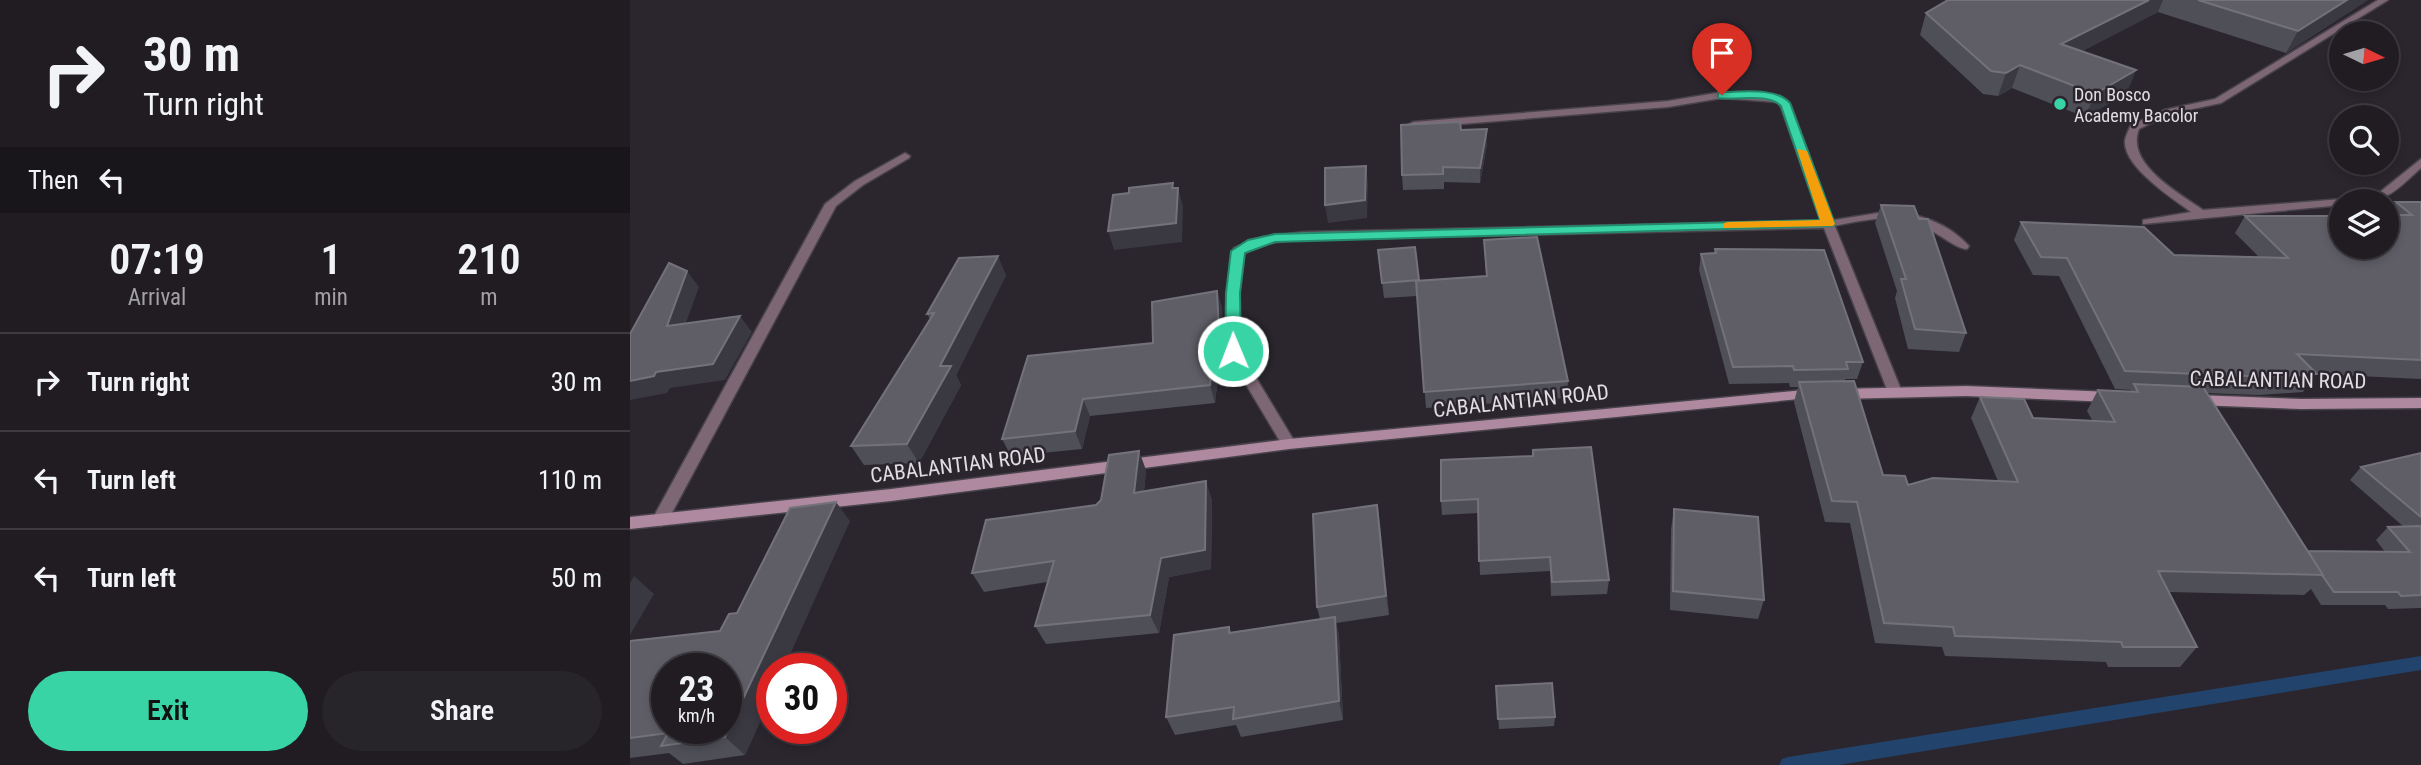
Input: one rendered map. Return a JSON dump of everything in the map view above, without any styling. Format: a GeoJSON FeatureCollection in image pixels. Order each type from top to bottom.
{"type":"FeatureCollection","features":[{"type":"Feature","properties":{"kind":"street"},"geometry":{"type":"LineString","coordinates":[[2200,214],[2153,178],[2132,153],[2130,143],[2135,127],[2168,112],[2218,101],[2384,0]]}},
{"type":"Feature","properties":{"kind":"street"},"geometry":{"type":"LineString","coordinates":[[1411,125],[1668,104],[1722,95],[1780,99],[1786,106],[1828,224],[1895,392]]}},
{"type":"Feature","properties":{"kind":"street"},"geometry":{"type":"LineString","coordinates":[[660,520],[831,204],[859,183],[905,156]]}},
{"type":"Feature","properties":{"kind":"street"},"geometry":{"type":"LineString","coordinates":[[2392,189],[2421,162]]}},
{"type":"Feature","properties":{"kind":"street"},"geometry":{"type":"LineString","coordinates":[[2147,222],[2200,214],[2329,203]]}},
{"type":"Feature","properties":{"kind":"street"},"geometry":{"type":"LineString","coordinates":[[1289,444],[1233,351],[1233,293],[1238,251],[1253,243],[1275,238],[1370,234],[1828,224],[1875,215],[1906,214],[1946,231],[1963,246]]}},
{"type":"Feature","properties":{"kind":"street","name":"CABALANTIAN ROAD"},"geometry":{"type":"LineString","coordinates":[[630,523],[891,495],[1289,444],[1788,395],[1966,391],[2125,397]]}},
{"type":"Feature","properties":{"kind":"street","name":"CABALANTIAN ROAD"},"geometry":{"type":"LineString","coordinates":[[2179,399],[2301,404],[2421,403]]}},
{"type":"Feature","properties":{"kind":"building"},"geometry":{"type":"Polygon","coordinates":[[[1948,0],[2149,0],[2061,44],[2136,70],[2095,94],[2020,65],[2006,73],[1991,71],[1926,13],[1948,0]]]}},
{"type":"Feature","properties":{"kind":"building"},"geometry":{"type":"Polygon","coordinates":[[[2198,0],[2347,0],[2298,31],[2198,0]]]}},
{"type":"Feature","properties":{"kind":"building"},"geometry":{"type":"Polygon","coordinates":[[[1460,122],[1461,130],[1487,129],[1480,168],[1443,167],[1443,174],[1402,175],[1401,125],[1460,122]]]}},
{"type":"Feature","properties":{"kind":"building"},"geometry":{"type":"Polygon","coordinates":[[[1366,166],[1365,200],[1325,205],[1325,168],[1366,166]]]}},
{"type":"Feature","properties":{"kind":"building"},"geometry":{"type":"Polygon","coordinates":[[[1173,183],[1172,188],[1178,188],[1176,223],[1108,231],[1113,195],[1129,193],[1129,188],[1173,183]]]}},
{"type":"Feature","properties":{"kind":"building"},"geometry":{"type":"Polygon","coordinates":[[[2399,202],[2421,202],[2421,360],[2297,354],[2317,374],[2272,377],[2125,371],[2067,258],[2041,257],[2021,222],[2144,227],[2174,255],[2288,258],[2245,216],[2329,216],[2329,259],[2399,259],[2399,215],[2412,215],[2399,202]]]}},
{"type":"Feature","properties":{"kind":"building"},"geometry":{"type":"Polygon","coordinates":[[[1881,205],[1914,206],[1919,219],[1928,219],[1966,333],[1915,329],[1901,279],[1906,279],[1881,205]]]}},
{"type":"Feature","properties":{"kind":"building"},"geometry":{"type":"Polygon","coordinates":[[[1537,237],[1568,381],[1424,392],[1416,281],[1487,276],[1484,240],[1537,237]]]}},
{"type":"Feature","properties":{"kind":"building"},"geometry":{"type":"Polygon","coordinates":[[[1415,247],[1419,280],[1382,283],[1378,250],[1415,247]]]}},
{"type":"Feature","properties":{"kind":"building"},"geometry":{"type":"Polygon","coordinates":[[[1715,249],[1824,250],[1863,362],[1846,362],[1848,369],[1733,367],[1701,254],[1716,253],[1715,249]]]}},
{"type":"Feature","properties":{"kind":"building"},"geometry":{"type":"Polygon","coordinates":[[[998,256],[940,366],[951,366],[907,444],[851,446],[934,313],[927,314],[959,258],[998,256]]]}},
{"type":"Feature","properties":{"kind":"building"},"geometry":{"type":"Polygon","coordinates":[[[669,263],[687,271],[667,326],[740,316],[713,364],[656,372],[654,376],[630,381],[630,334],[669,263]]]}},
{"type":"Feature","properties":{"kind":"building"},"geometry":{"type":"Polygon","coordinates":[[[1217,291],[1219,333],[1216,334],[1210,385],[1083,399],[1075,431],[1002,439],[1028,356],[1153,343],[1152,302],[1217,291]]]}},
{"type":"Feature","properties":{"kind":"building"},"geometry":{"type":"Polygon","coordinates":[[[1854,381],[1883,475],[1905,476],[1908,485],[1933,478],[2018,482],[1980,397],[2024,399],[2033,418],[2115,422],[2098,390],[2138,392],[2134,384],[2203,387],[2323,575],[2158,571],[2197,647],[2123,647],[2121,642],[1955,636],[1953,627],[1884,623],[1857,502],[1832,501],[1799,382],[1854,381]]]}},
{"type":"Feature","properties":{"kind":"building"},"geometry":{"type":"Polygon","coordinates":[[[1591,447],[1609,580],[1552,582],[1550,557],[1479,561],[1478,499],[1441,501],[1441,460],[1533,456],[1533,450],[1591,447]]]}},
{"type":"Feature","properties":{"kind":"building"},"geometry":{"type":"Polygon","coordinates":[[[1139,451],[1134,493],[1206,481],[1205,550],[1161,558],[1150,615],[1035,626],[1054,561],[972,573],[986,520],[1096,505],[1101,500],[1109,455],[1139,451]]]}},
{"type":"Feature","properties":{"kind":"building"},"geometry":{"type":"Polygon","coordinates":[[[2421,453],[2421,517],[2361,467],[2421,453]]]}},
{"type":"Feature","properties":{"kind":"building"},"geometry":{"type":"Polygon","coordinates":[[[836,502],[765,653],[756,653],[756,671],[742,701],[742,653],[651,653],[651,735],[630,738],[630,641],[720,631],[729,614],[737,613],[790,508],[836,502]]]}},
{"type":"Feature","properties":{"kind":"building"},"geometry":{"type":"Polygon","coordinates":[[[1377,505],[1386,596],[1317,607],[1313,514],[1377,505]]]}},
{"type":"Feature","properties":{"kind":"building"},"geometry":{"type":"Polygon","coordinates":[[[1674,509],[1758,517],[1764,600],[1673,591],[1674,509]]]}},
{"type":"Feature","properties":{"kind":"building"},"geometry":{"type":"Polygon","coordinates":[[[2421,526],[2421,595],[2401,596],[2398,592],[2334,592],[2308,551],[2410,552],[2388,527],[2421,526]]]}},
{"type":"Feature","properties":{"kind":"building"},"geometry":{"type":"Polygon","coordinates":[[[1335,617],[1339,701],[1233,719],[1234,707],[1166,717],[1174,635],[1229,627],[1229,633],[1335,617]]]}},
{"type":"Feature","properties":{"kind":"building"},"geometry":{"type":"Polygon","coordinates":[[[1552,683],[1555,717],[1498,719],[1496,686],[1552,683]]]}},
{"type":"Feature","properties":{"kind":"waterway"},"geometry":{"type":"LineString","coordinates":[[1788,765],[2421,663]]}},
{"type":"Feature","properties":{"kind":"slow traffic"},"geometry":{"type":"LineString","coordinates":[[1728,226],[1828,224],[1801,151]]}},
{"type":"Feature","properties":{"kind":"place","name":"Don Bosco Academy Bacolor"},"geometry":{"type":"Point","coordinates":[2060,104]}},
{"type":"Feature","properties":{"kind":"route"},"geometry":{"type":"LineString","coordinates":[[1233,351],[1233,293],[1238,251],[1253,243],[1275,238],[1471,230],[1828,224],[1788,118],[1786,106],[1780,99],[1766,96],[1722,95]]}}]}
